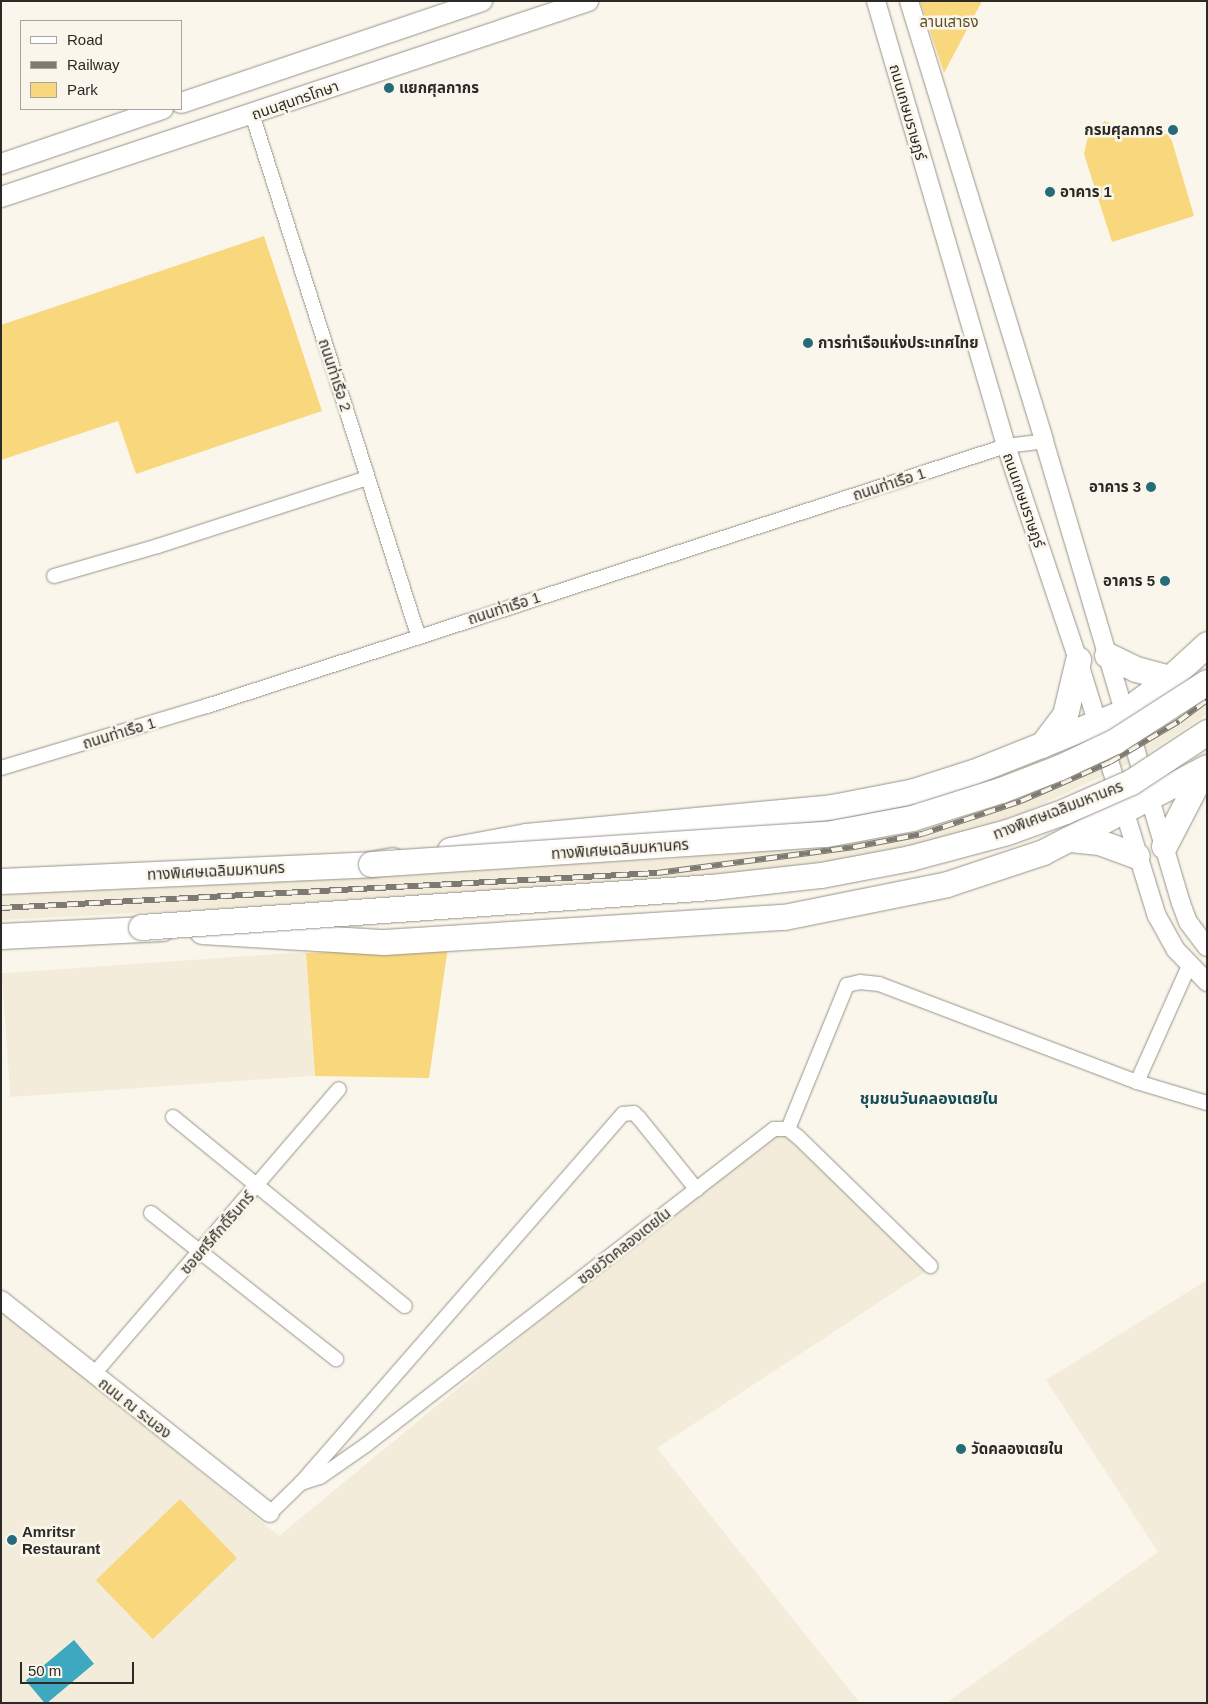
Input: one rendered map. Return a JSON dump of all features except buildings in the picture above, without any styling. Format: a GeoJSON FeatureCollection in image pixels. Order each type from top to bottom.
{"type":"FeatureCollection","features":[{"type":"Feature","properties":{"kind":"highway"},"geometry":{"type":"LineString","coordinates":[[371,864],[526,836],[753,817],[832,807],[914,791],[1042,746],[1124,712],[1170,678],[1207,644]]}},
{"type":"Feature","properties":{"kind":"highway"},"geometry":{"type":"LineString","coordinates":[[1107,655],[1136,670],[1170,678]]}},
{"type":"Feature","properties":{"kind":"highway"},"geometry":{"type":"LineString","coordinates":[[1042,746],[1065,715],[1078,660]]}},
{"type":"Feature","properties":{"kind":"highway","name":"ทางพิเศษเฉลิมมหานคร"},"geometry":{"type":"LineString","coordinates":[[1,881],[371,864],[826,834],[912,818],[1001,790],[1060,767],[1114,741],[1207,682]]}},
{"type":"Feature","properties":{"kind":"highway","name":"ทางพิเศษเฉลิมมหานคร"},"geometry":{"type":"LineString","coordinates":[[1,936],[712,887],[821,874],[910,858],[1007,832],[1065,811],[1130,782],[1207,732]]}},
{"type":"Feature","properties":{"kind":"highway"},"geometry":{"type":"LineString","coordinates":[[141,927],[384,942],[784,916],[948,884],[1043,852],[1124,812],[1206,768]]}},
{"type":"Feature","properties":{"kind":"highway"},"geometry":{"type":"LineString","coordinates":[[1164,846],[1206,768]]}},
{"type":"Feature","properties":{"kind":"highway"},"geometry":{"type":"LineString","coordinates":[[1070,839],[1099,842],[1137,856]]}},
{"type":"Feature","properties":{"kind":"main road"},"geometry":{"type":"LineString","coordinates":[[182,102],[482,1]]}},
{"type":"Feature","properties":{"kind":"main road","name":"ถนนสุนทรโกษา"},"geometry":{"type":"LineString","coordinates":[[1,197],[588,1]]}},
{"type":"Feature","properties":{"kind":"main road"},"geometry":{"type":"LineString","coordinates":[[1,164],[160,110]]}},
{"type":"Feature","properties":{"kind":"street","name":"ถนนเกษมราษฎร์"},"geometry":{"type":"LineString","coordinates":[[876,1],[1006,446],[1078,660],[1157,916],[1166,935],[1189,966],[1207,982]]}},
{"type":"Feature","properties":{"kind":"street"},"geometry":{"type":"LineString","coordinates":[[909,1],[1044,441],[1149,799],[1188,922],[1207,947]]}},
{"type":"Feature","properties":{"kind":"street","name":"ถนนท่าเรือ 2"},"geometry":{"type":"LineString","coordinates":[[252,114],[418,635]]}},
{"type":"Feature","properties":{"kind":"street","name":"ถนนท่าเรือ 1"},"geometry":{"type":"LineString","coordinates":[[1,768],[207,706],[418,635],[1006,446],[1044,441]]}},
{"type":"Feature","properties":{"kind":"street"},"geometry":{"type":"LineString","coordinates":[[54,576],[158,546],[367,478]]}},
{"type":"Feature","properties":{"kind":"street"},"geometry":{"type":"LineString","coordinates":[[1137,1082],[1189,966]]}},
{"type":"Feature","properties":{"kind":"street"},"geometry":{"type":"LineString","coordinates":[[930,1266],[788,1128],[847,985],[860,982],[879,984],[1137,1082],[1207,1104]]}},
{"type":"Feature","properties":{"kind":"street","name":"ซอยศรีศักดิ์รินทร์"},"geometry":{"type":"LineString","coordinates":[[93,1375],[257,1187],[339,1089]]}},
{"type":"Feature","properties":{"kind":"street"},"geometry":{"type":"LineString","coordinates":[[270,1513],[301,1483],[623,1114],[634,1113],[639,1118],[697,1190]]}},
{"type":"Feature","properties":{"kind":"street"},"geometry":{"type":"LineString","coordinates":[[173,1117],[405,1306]]}},
{"type":"Feature","properties":{"kind":"street","name":"ซอยวัดคลองเตยใน"},"geometry":{"type":"LineString","coordinates":[[301,1483],[320,1477],[366,1445],[697,1190],[765,1133],[780,1127],[788,1128]]}},
{"type":"Feature","properties":{"kind":"street"},"geometry":{"type":"LineString","coordinates":[[151,1213],[198,1253],[336,1359]]}},
{"type":"Feature","properties":{"kind":"street","name":"ถนน ณ ระนอง"},"geometry":{"type":"LineString","coordinates":[[1,1300],[93,1375],[270,1513]]}},
{"type":"Feature","properties":{"kind":"shaded area"},"geometry":{"type":"Polygon","coordinates":[[[1207,686],[1207,714],[1139,759],[1025,812],[925,845],[856,858],[677,882],[513,894],[1,920],[1,889],[674,859],[806,842],[919,822],[1207,686]]]}},
{"type":"Feature","properties":{"kind":"shaded area"},"geometry":{"type":"Polygon","coordinates":[[[306,952],[315,1076],[10,1097],[2,973],[306,952]]]}},
{"type":"Feature","properties":{"kind":"shaded area"},"geometry":{"type":"Polygon","coordinates":[[[779,1123],[931,1268],[657,1448],[860,1703],[1,1703],[1,1308],[279,1536],[779,1123]]]}},
{"type":"Feature","properties":{"kind":"shaded area"},"geometry":{"type":"Polygon","coordinates":[[[1207,1280],[1207,1703],[946,1703],[1158,1552],[1046,1380],[1207,1280]]]}},
{"type":"Feature","properties":{"kind":"green space","name":"ลานเสาธง"},"geometry":{"type":"Polygon","coordinates":[[[920,1],[982,1],[944,73],[920,1]]]}},
{"type":"Feature","properties":{"kind":"green space"},"geometry":{"type":"Polygon","coordinates":[[[1105,121],[1139,138],[1167,134],[1172,141],[1194,216],[1112,242],[1084,154],[1088,136],[1105,121]]]}},
{"type":"Feature","properties":{"kind":"green space"},"geometry":{"type":"Polygon","coordinates":[[[264,236],[322,411],[136,474],[118,421],[1,460],[1,325],[264,236]]]}},
{"type":"Feature","properties":{"kind":"green space"},"geometry":{"type":"Polygon","coordinates":[[[448,947],[429,1078],[315,1076],[306,953],[448,947]]]}},
{"type":"Feature","properties":{"kind":"green space"},"geometry":{"type":"Polygon","coordinates":[[[180,1499],[237,1558],[153,1639],[96,1580],[180,1499]]]}},
{"type":"Feature","properties":{"kind":"water"},"geometry":{"type":"Polygon","coordinates":[[[74,1640],[94,1664],[47,1703],[45,1703],[26,1680],[74,1640]]]}},
{"type":"Feature","properties":{"kind":"railway"},"geometry":{"type":"LineString","coordinates":[[1,908],[657,873],[854,847],[922,834],[1021,801],[1110,762],[1179,721],[1207,700]]}},
{"type":"Feature","properties":{"kind":"place","name":"แยกศุลกากร"},"geometry":{"type":"Point","coordinates":[389,88]}},
{"type":"Feature","properties":{"kind":"place","name":"กรมศุลกากร"},"geometry":{"type":"Point","coordinates":[1173,130]}},
{"type":"Feature","properties":{"kind":"place","name":"อาคาร 1"},"geometry":{"type":"Point","coordinates":[1050,192]}},
{"type":"Feature","properties":{"kind":"place","name":"การท่าเรือแห่งประเทศไทย"},"geometry":{"type":"Point","coordinates":[808,343]}},
{"type":"Feature","properties":{"kind":"place","name":"อาคาร 3"},"geometry":{"type":"Point","coordinates":[1151,487]}},
{"type":"Feature","properties":{"kind":"place","name":"อาคาร 5"},"geometry":{"type":"Point","coordinates":[1165,581]}},
{"type":"Feature","properties":{"kind":"place","name":"วัดคลองเตยใน"},"geometry":{"type":"Point","coordinates":[961,1449]}},
{"type":"Feature","properties":{"kind":"place","name":"Amritsr Restaurant"},"geometry":{"type":"Point","coordinates":[12,1540]}},
{"type":"Feature","properties":{"kind":"district","name":"ชุมชนวันคลองเตยใน"},"geometry":{"type":"Point","coordinates":[929,1099]}}]}
